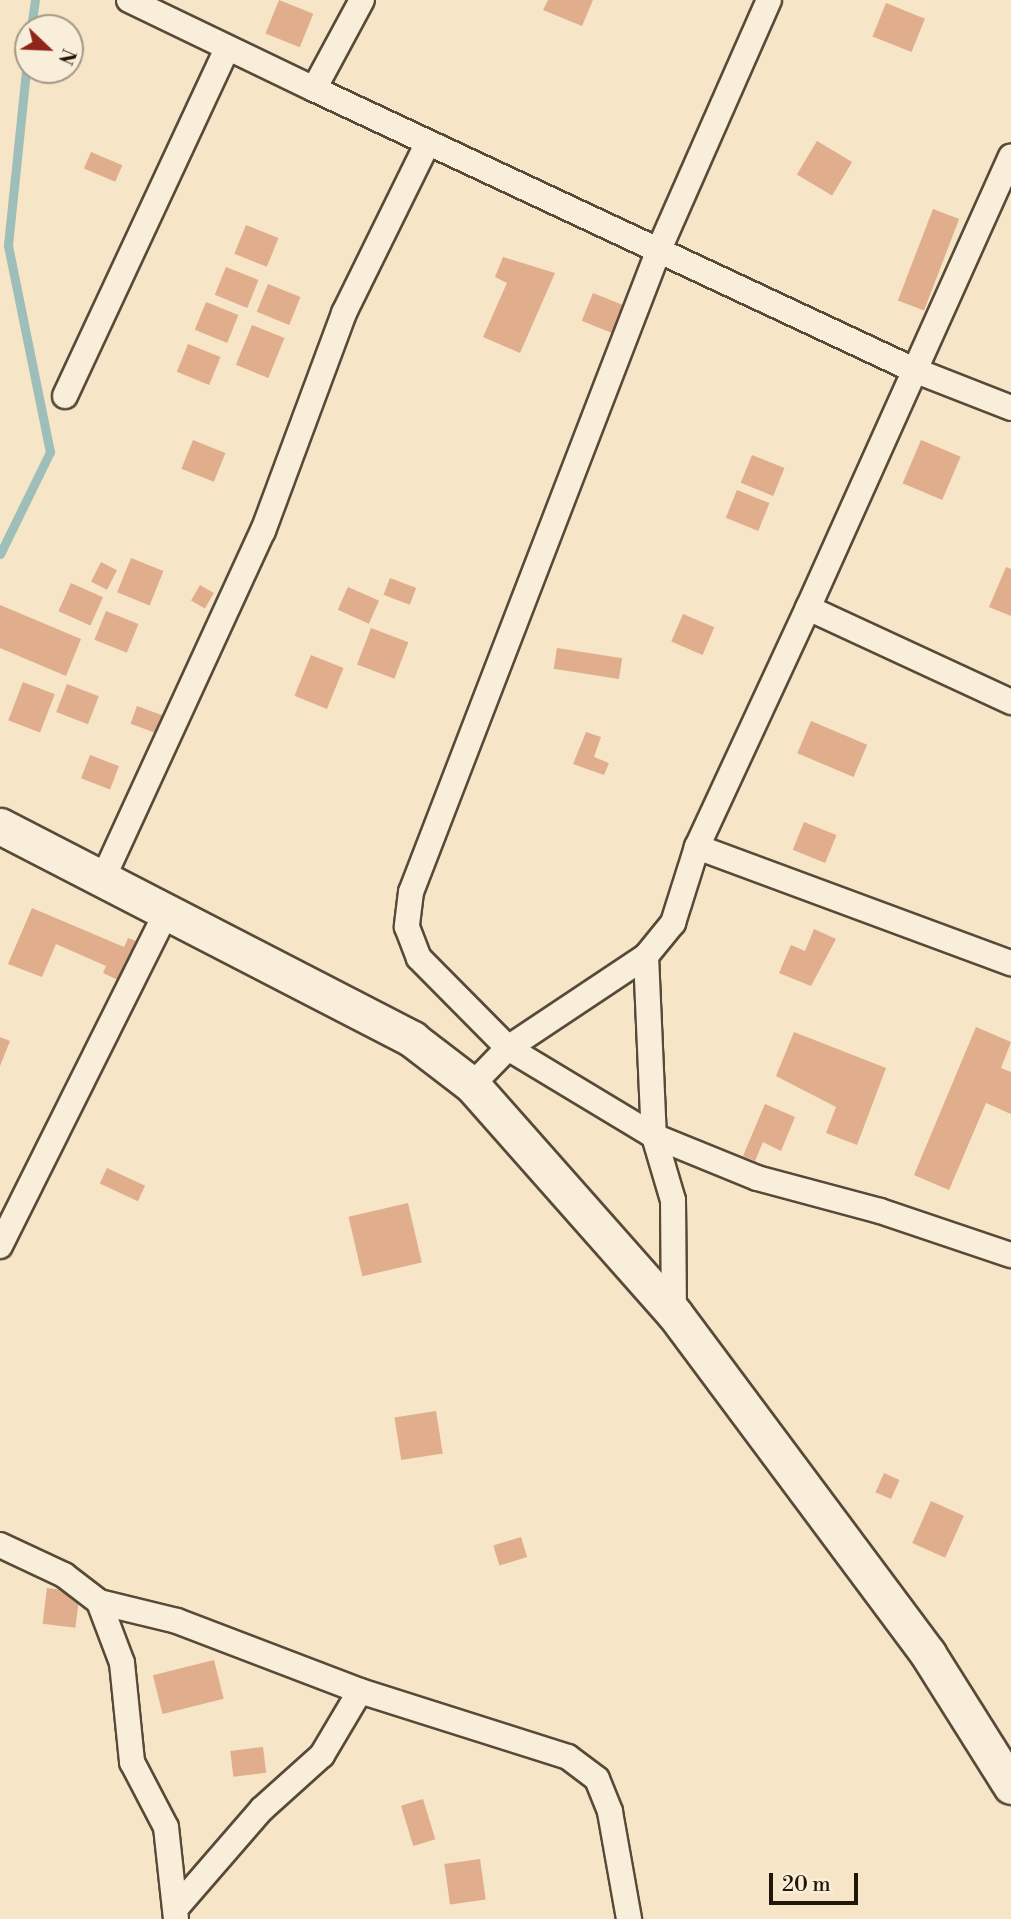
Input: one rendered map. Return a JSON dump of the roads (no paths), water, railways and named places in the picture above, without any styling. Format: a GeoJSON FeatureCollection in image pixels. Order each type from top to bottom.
{"type":"FeatureCollection","features":[{"type":"Feature","properties":{"kind":"main road"},"geometry":{"type":"LineString","coordinates":[[0,827],[168,909],[412,1040],[472,1085],[674,1313],[928,1654],[1011,1786]]}},
{"type":"Feature","properties":{"kind":"street"},"geometry":{"type":"LineString","coordinates":[[129,0],[426,146],[914,370],[1011,408]]}},
{"type":"Feature","properties":{"kind":"street"},"geometry":{"type":"LineString","coordinates":[[314,89],[362,0]]}},
{"type":"Feature","properties":{"kind":"street"},"geometry":{"type":"LineString","coordinates":[[769,0],[658,252],[411,892],[407,927],[419,958],[508,1048],[654,1136],[757,1178],[880,1211],[1011,1255]]}},
{"type":"Feature","properties":{"kind":"street"},"geometry":{"type":"LineString","coordinates":[[65,396],[227,49]]}},
{"type":"Feature","properties":{"kind":"street"},"geometry":{"type":"LineString","coordinates":[[104,876],[263,531],[344,313],[426,146]]}},
{"type":"Feature","properties":{"kind":"street"},"geometry":{"type":"LineString","coordinates":[[472,1085],[508,1048],[646,956],[673,923],[696,846],[808,608],[1011,157]]}},
{"type":"Feature","properties":{"kind":"street"},"geometry":{"type":"LineString","coordinates":[[808,608],[1011,702]]}},
{"type":"Feature","properties":{"kind":"street"},"geometry":{"type":"LineString","coordinates":[[696,846],[1011,963]]}},
{"type":"Feature","properties":{"kind":"street"},"geometry":{"type":"LineString","coordinates":[[0,1246],[168,909]]}},
{"type":"Feature","properties":{"kind":"street"},"geometry":{"type":"LineString","coordinates":[[646,956],[654,1136],[673,1200],[674,1313]]}},
{"type":"Feature","properties":{"kind":"street"},"geometry":{"type":"LineString","coordinates":[[0,1545],[64,1575],[99,1602],[177,1621],[359,1691],[568,1757],[597,1779],[610,1812],[629,1919]]}},
{"type":"Feature","properties":{"kind":"street"},"geometry":{"type":"LineString","coordinates":[[99,1602],[122,1662],[132,1762],[166,1827],[177,1913]]}},
{"type":"Feature","properties":{"kind":"street"},"geometry":{"type":"LineString","coordinates":[[177,1913],[262,1809],[322,1755],[359,1691]]}},
{"type":"Feature","properties":{"kind":"waterway"},"geometry":{"type":"LineString","coordinates":[[33,14],[35,0]]}},
{"type":"Feature","properties":{"kind":"waterway"},"geometry":{"type":"LineString","coordinates":[[0,554],[50,452],[8,245],[25,84]]}}]}
